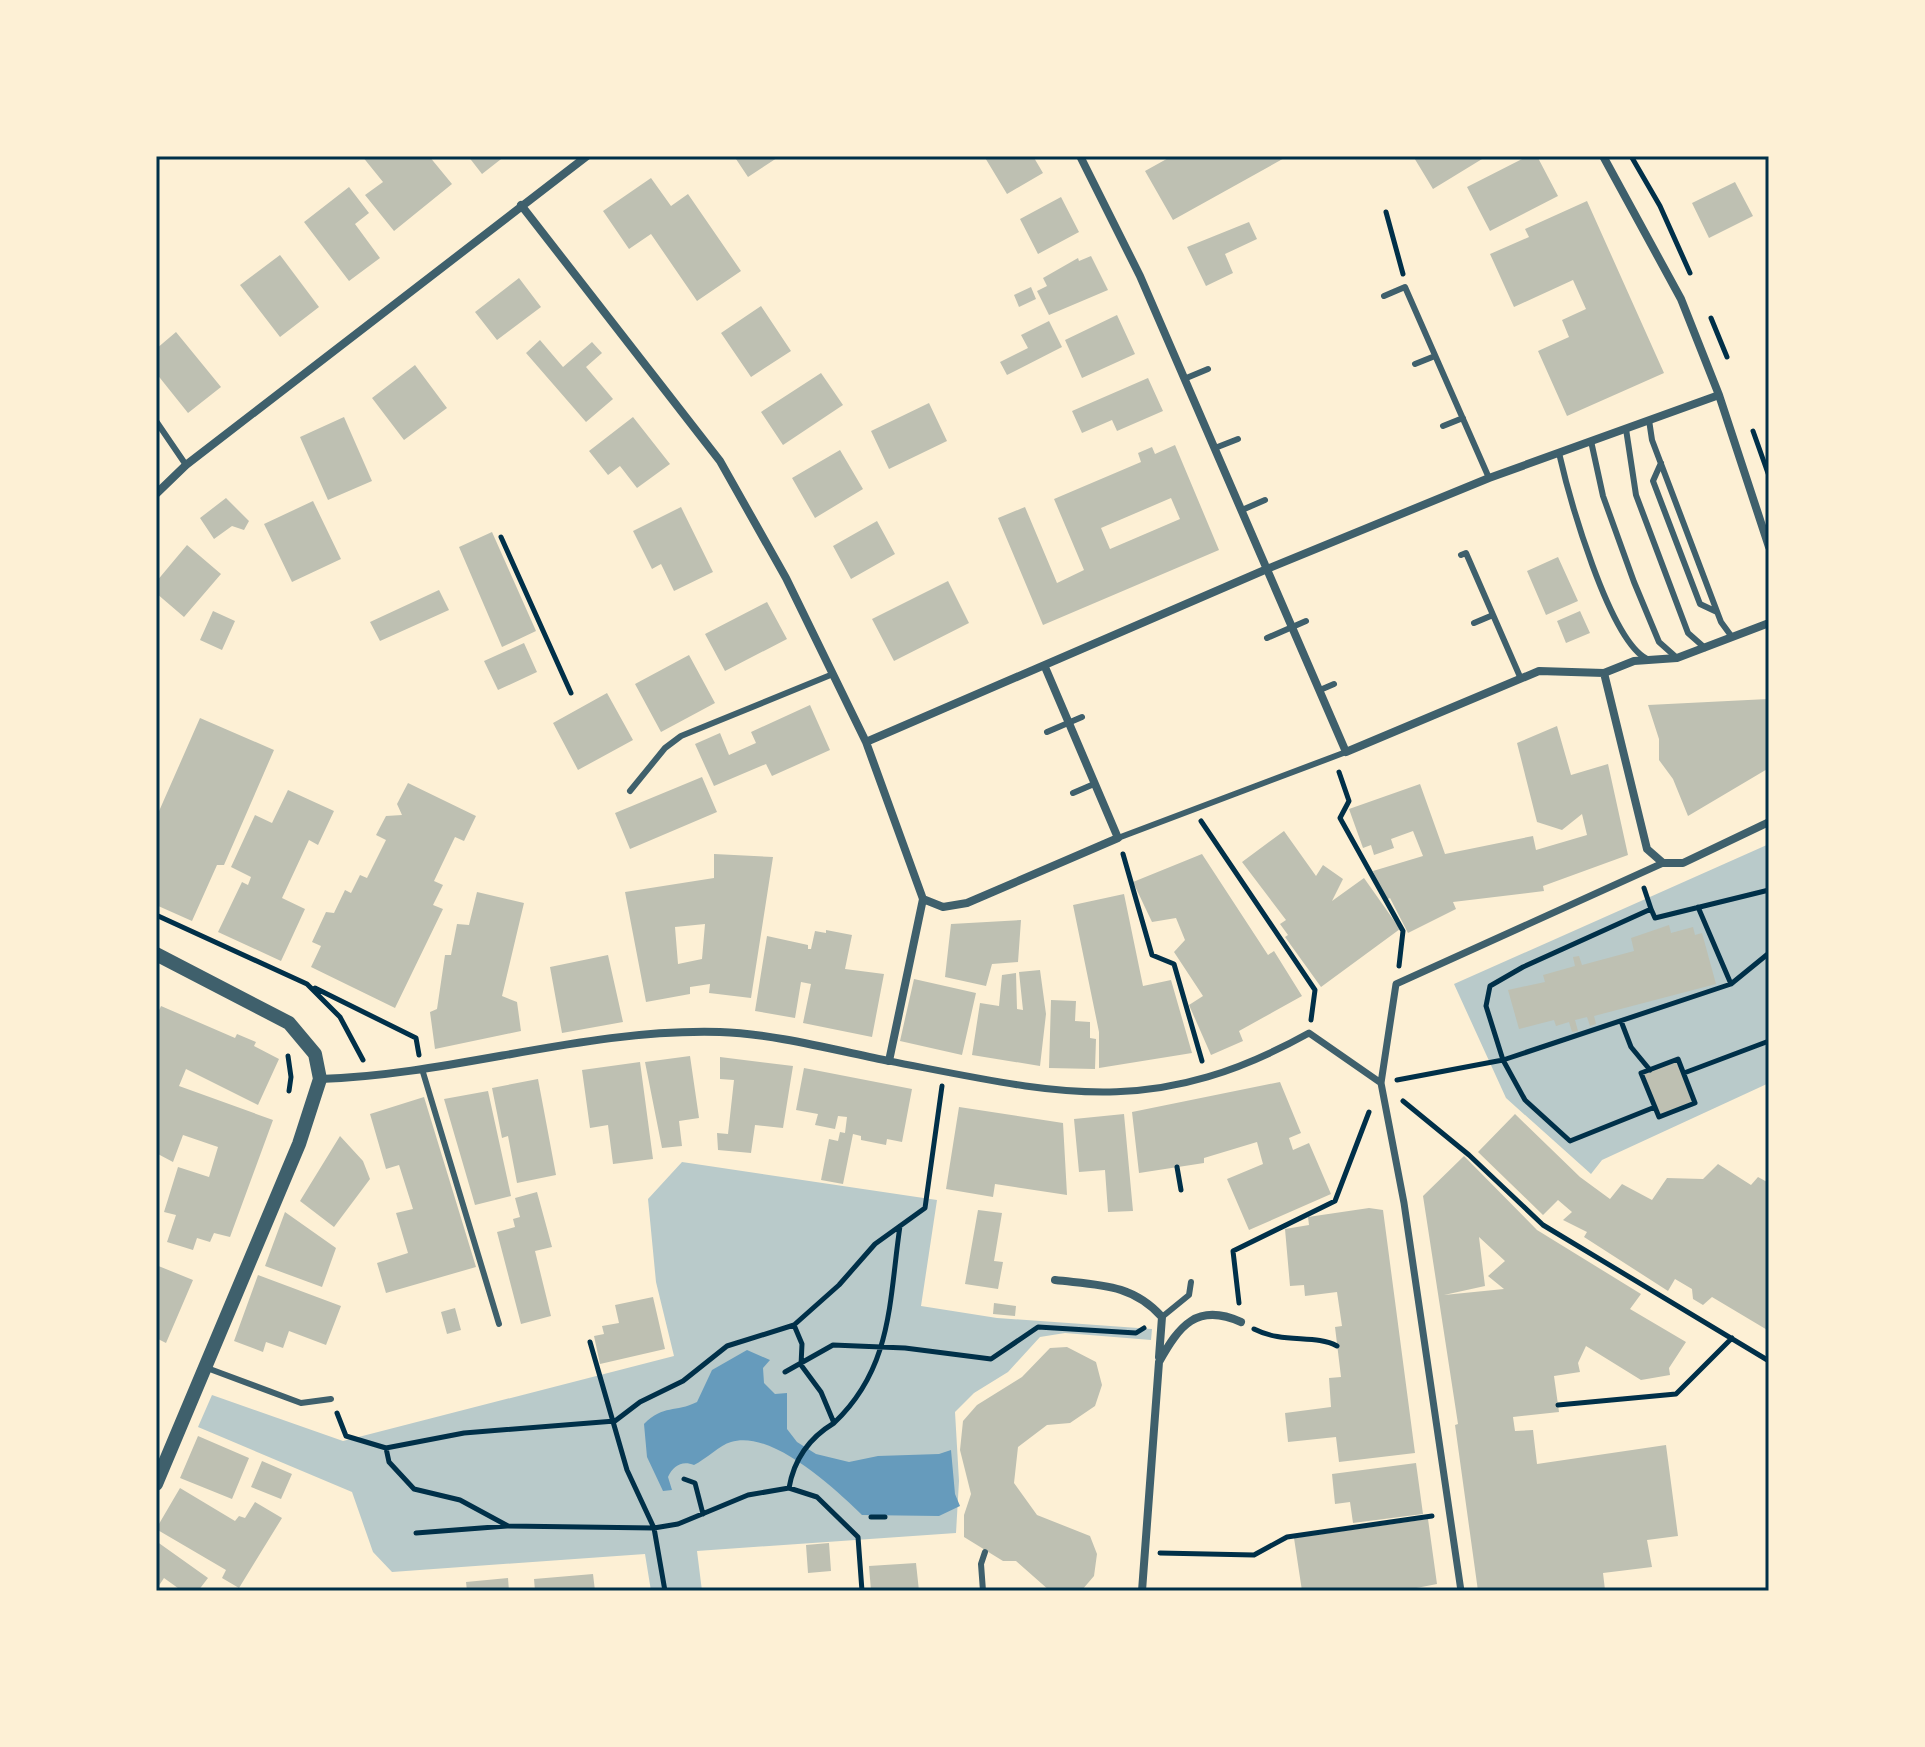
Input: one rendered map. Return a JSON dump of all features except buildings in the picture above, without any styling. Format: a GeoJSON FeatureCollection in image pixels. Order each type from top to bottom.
{"type":"FeatureCollection","features":[{"type":"Feature","properties":{"kind":"street"},"geometry":{"type":"LineString","coordinates":[[156,494],[186,465],[587,156]]}},
{"type":"Feature","properties":{"kind":"street"},"geometry":{"type":"LineString","coordinates":[[1080,156],[1140,276],[1346,752],[1539,671],[1604,673],[1619,665],[1648,659],[1677,658],[1769,623]]}},
{"type":"Feature","properties":{"kind":"street"},"geometry":{"type":"LineString","coordinates":[[1603,156],[1681,299],[1719,395],[1769,547]]}},
{"type":"Feature","properties":{"kind":"street"},"geometry":{"type":"LineString","coordinates":[[521,205],[720,461],[786,578],[866,742],[923,899],[889,1061]]}},
{"type":"Feature","properties":{"kind":"street"},"geometry":{"type":"LineString","coordinates":[[866,742],[1267,569],[1489,478],[1719,395]]}},
{"type":"Feature","properties":{"kind":"street"},"geometry":{"type":"LineString","coordinates":[[923,899],[943,907],[967,903],[1118,838],[1045,667]]}},
{"type":"Feature","properties":{"kind":"street"},"geometry":{"type":"LineString","coordinates":[[1604,673],[1647,849],[1663,863]]}},
{"type":"Feature","properties":{"kind":"street"},"geometry":{"type":"LineString","coordinates":[[1461,1591],[1404,1203],[1381,1083],[1396,984],[1663,863],[1683,863],[1769,822]]}},
{"type":"Feature","properties":{"kind":"street"},"geometry":{"type":"LineString","coordinates":[[156,954],[289,1023],[315,1054],[320,1079],[303,1133],[156,1484]]}},
{"type":"Feature","properties":{"kind":"street"},"geometry":{"type":"LineString","coordinates":[[320,1079],[422,1069],[649,1035],[722,1032],[1060,1092],[1143,1092],[1208,1079],[1260,1060],[1309,1033],[1381,1083]]}},
{"type":"Feature","properties":{"kind":"street"},"geometry":{"type":"LineString","coordinates":[[1055,1280],[1124,1289],[1146,1299],[1162,1317],[1142,1591]]}},
{"type":"Feature","properties":{"kind":"street"},"geometry":{"type":"LineString","coordinates":[[1159,1362],[1175,1333],[1202,1315],[1219,1312],[1241,1322]]}},
{"type":"Feature","properties":{"kind":"lane"},"geometry":{"type":"LineString","coordinates":[[1384,296],[1405,287],[1489,478]]}},
{"type":"Feature","properties":{"kind":"lane"},"geometry":{"type":"LineString","coordinates":[[1415,364],[1435,356]]}},
{"type":"Feature","properties":{"kind":"lane"},"geometry":{"type":"LineString","coordinates":[[1184,379],[1208,369]]}},
{"type":"Feature","properties":{"kind":"lane"},"geometry":{"type":"LineString","coordinates":[[1443,426],[1463,418]]}},
{"type":"Feature","properties":{"kind":"lane"},"geometry":{"type":"LineString","coordinates":[[1649,420],[1661,463],[1717,612],[1732,637]]}},
{"type":"Feature","properties":{"kind":"lane"},"geometry":{"type":"LineString","coordinates":[[156,421],[186,465]]}},
{"type":"Feature","properties":{"kind":"lane"},"geometry":{"type":"LineString","coordinates":[[1626,429],[1636,495],[1688,633],[1705,648]]}},
{"type":"Feature","properties":{"kind":"lane"},"geometry":{"type":"LineString","coordinates":[[1215,448],[1238,439]]}},
{"type":"Feature","properties":{"kind":"lane"},"geometry":{"type":"LineString","coordinates":[[1591,441],[1603,496],[1634,582],[1659,642],[1677,658]]}},
{"type":"Feature","properties":{"kind":"lane"},"geometry":{"type":"LineString","coordinates":[[1559,453],[1568,495],[1614,617],[1634,652],[1648,659]]}},
{"type":"Feature","properties":{"kind":"lane"},"geometry":{"type":"LineString","coordinates":[[1661,463],[1653,481],[1700,604],[1717,612]]}},
{"type":"Feature","properties":{"kind":"lane"},"geometry":{"type":"LineString","coordinates":[[1242,510],[1265,500]]}},
{"type":"Feature","properties":{"kind":"lane"},"geometry":{"type":"LineString","coordinates":[[1461,555],[1466,553],[1521,679]]}},
{"type":"Feature","properties":{"kind":"lane"},"geometry":{"type":"LineString","coordinates":[[1474,623],[1493,615]]}},
{"type":"Feature","properties":{"kind":"lane"},"geometry":{"type":"LineString","coordinates":[[1267,638],[1306,621]]}},
{"type":"Feature","properties":{"kind":"lane"},"geometry":{"type":"LineString","coordinates":[[630,791],[674,740],[833,674]]}},
{"type":"Feature","properties":{"kind":"lane"},"geometry":{"type":"LineString","coordinates":[[1320,690],[1334,684]]}},
{"type":"Feature","properties":{"kind":"lane"},"geometry":{"type":"LineString","coordinates":[[1047,732],[1082,717]]}},
{"type":"Feature","properties":{"kind":"lane"},"geometry":{"type":"LineString","coordinates":[[1118,838],[1346,752]]}},
{"type":"Feature","properties":{"kind":"lane"},"geometry":{"type":"LineString","coordinates":[[1073,793],[1094,784]]}},
{"type":"Feature","properties":{"kind":"lane"},"geometry":{"type":"LineString","coordinates":[[422,1069],[499,1324]]}},
{"type":"Feature","properties":{"kind":"lane"},"geometry":{"type":"LineString","coordinates":[[1162,1317],[1189,1295],[1191,1282]]}},
{"type":"Feature","properties":{"kind":"lane"},"geometry":{"type":"LineString","coordinates":[[207,1368],[301,1403],[331,1399]]}},
{"type":"Feature","properties":{"kind":"lane"},"geometry":{"type":"LineString","coordinates":[[983,1591],[981,1564],[985,1552]]}},
{"type":"Feature","properties":{"kind":"path"},"geometry":{"type":"LineString","coordinates":[[1631,156],[1660,206],[1692,277]]}},
{"type":"Feature","properties":{"kind":"path"},"geometry":{"type":"LineString","coordinates":[[1386,212],[1405,287]]}},
{"type":"Feature","properties":{"kind":"path"},"geometry":{"type":"LineString","coordinates":[[1705,305],[1718,334]]}},
{"type":"Feature","properties":{"kind":"path"},"geometry":{"type":"LineString","coordinates":[[501,537],[571,693]]}},
{"type":"Feature","properties":{"kind":"path"},"geometry":{"type":"LineString","coordinates":[[1333,756],[1349,801],[1340,818],[1403,931],[1396,984]]}},
{"type":"Feature","properties":{"kind":"path"},"geometry":{"type":"LineString","coordinates":[[1194,810],[1315,990],[1309,1033]]}},
{"type":"Feature","properties":{"kind":"path"},"geometry":{"type":"LineString","coordinates":[[1118,838],[1152,955],[1174,964],[1208,1079]]}},
{"type":"Feature","properties":{"kind":"path"},"geometry":{"type":"LineString","coordinates":[[1655,1107],[1570,1141],[1525,1100],[1503,1060],[1486,1006],[1490,986],[1523,967],[1651,909],[1655,918],[1769,890]]}},
{"type":"Feature","properties":{"kind":"path"},"geometry":{"type":"LineString","coordinates":[[1698,907],[1731,984]]}},
{"type":"Feature","properties":{"kind":"path"},"geometry":{"type":"LineString","coordinates":[[156,915],[416,1038],[422,1069]]}},
{"type":"Feature","properties":{"kind":"path"},"geometry":{"type":"LineString","coordinates":[[1381,1083],[1503,1060],[1621,1021],[1731,984],[1769,953]]}},
{"type":"Feature","properties":{"kind":"path"},"geometry":{"type":"LineString","coordinates":[[307,984],[340,1017],[370,1075]]}},
{"type":"Feature","properties":{"kind":"path"},"geometry":{"type":"LineString","coordinates":[[1621,1021],[1631,1047],[1650,1070]]}},
{"type":"Feature","properties":{"kind":"path"},"geometry":{"type":"LineString","coordinates":[[1684,1073],[1769,1041]]}},
{"type":"Feature","properties":{"kind":"path"},"geometry":{"type":"LineString","coordinates":[[1678,1059],[1695,1103],[1659,1117],[1641,1073],[1650,1070],[1678,1059]]}},
{"type":"Feature","properties":{"kind":"path"},"geometry":{"type":"LineString","coordinates":[[331,1399],[346,1436],[386,1448],[464,1433],[615,1421],[640,1402],[683,1381],[727,1346],[794,1325],[839,1285],[875,1244],[925,1208],[943,1073]]}},
{"type":"Feature","properties":{"kind":"path"},"geometry":{"type":"LineString","coordinates":[[289,1091],[291,1077]]}},
{"type":"Feature","properties":{"kind":"path"},"geometry":{"type":"LineString","coordinates":[[1337,1346],[1328,1341],[1272,1338],[1241,1322],[1233,1251],[1335,1201],[1381,1083]]}},
{"type":"Feature","properties":{"kind":"path"},"geometry":{"type":"LineString","coordinates":[[1381,1083],[1469,1155],[1543,1225],[1769,1361]]}},
{"type":"Feature","properties":{"kind":"path"},"geometry":{"type":"LineString","coordinates":[[1177,1167],[1181,1190]]}},
{"type":"Feature","properties":{"kind":"path"},"geometry":{"type":"LineString","coordinates":[[789,1488],[792,1471],[807,1443],[852,1407],[884,1347],[900,1226]]}},
{"type":"Feature","properties":{"kind":"path"},"geometry":{"type":"LineString","coordinates":[[785,1372],[833,1345],[884,1347],[991,1359],[1038,1327],[1136,1333],[1162,1317]]}},
{"type":"Feature","properties":{"kind":"path"},"geometry":{"type":"LineString","coordinates":[[794,1325],[802,1344],[801,1365],[821,1392],[834,1423]]}},
{"type":"Feature","properties":{"kind":"path"},"geometry":{"type":"LineString","coordinates":[[1558,1405],[1676,1394],[1732,1338]]}},
{"type":"Feature","properties":{"kind":"path"},"geometry":{"type":"LineString","coordinates":[[590,1342],[627,1470],[654,1528],[665,1591]]}},
{"type":"Feature","properties":{"kind":"path"},"geometry":{"type":"LineString","coordinates":[[386,1448],[389,1462],[414,1489],[460,1500],[508,1526]]}},
{"type":"Feature","properties":{"kind":"path"},"geometry":{"type":"LineString","coordinates":[[684,1479],[695,1483],[703,1514]]}},
{"type":"Feature","properties":{"kind":"path"},"geometry":{"type":"LineString","coordinates":[[416,1533],[508,1526],[654,1528],[703,1514],[748,1495],[789,1488],[817,1497],[858,1537],[862,1591]]}},
{"type":"Feature","properties":{"kind":"path"},"geometry":{"type":"LineString","coordinates":[[1145,1552],[1254,1555],[1287,1537],[1449,1513]]}},
{"type":"Feature","properties":{"kind":"path"},"geometry":{"type":"LineString","coordinates":[[871,1517],[885,1517]]}},
{"type":"Feature","properties":{"kind":"shaded area"},"geometry":{"type":"Polygon","coordinates":[[[1769,844],[1769,1083],[1602,1160],[1591,1174],[1506,1098],[1454,984],[1769,844]]]}},
{"type":"Feature","properties":{"kind":"shaded area"},"geometry":{"type":"Polygon","coordinates":[[[682,1162],[937,1200],[921,1306],[997,1318],[1152,1329],[1151,1340],[1065,1333],[1040,1337],[1008,1372],[974,1393],[955,1412],[959,1481],[956,1533],[697,1551],[702,1591],[651,1591],[645,1554],[392,1572],[373,1552],[352,1492],[198,1427],[212,1395],[343,1441],[674,1356],[656,1282],[648,1199],[682,1162]]]}},
{"type":"Feature","properties":{"kind":"water"},"geometry":{"type":"Polygon","coordinates":[[[747,1350],[770,1360],[763,1368],[764,1383],[775,1394],[787,1393],[787,1429],[797,1442],[816,1454],[849,1462],[878,1456],[939,1454],[951,1450],[955,1494],[960,1506],[939,1516],[862,1515],[802,1464],[765,1444],[747,1440],[731,1442],[694,1465],[678,1465],[668,1477],[672,1490],[663,1491],[647,1457],[644,1424],[664,1411],[697,1402],[712,1370],[747,1350]]]}}]}
